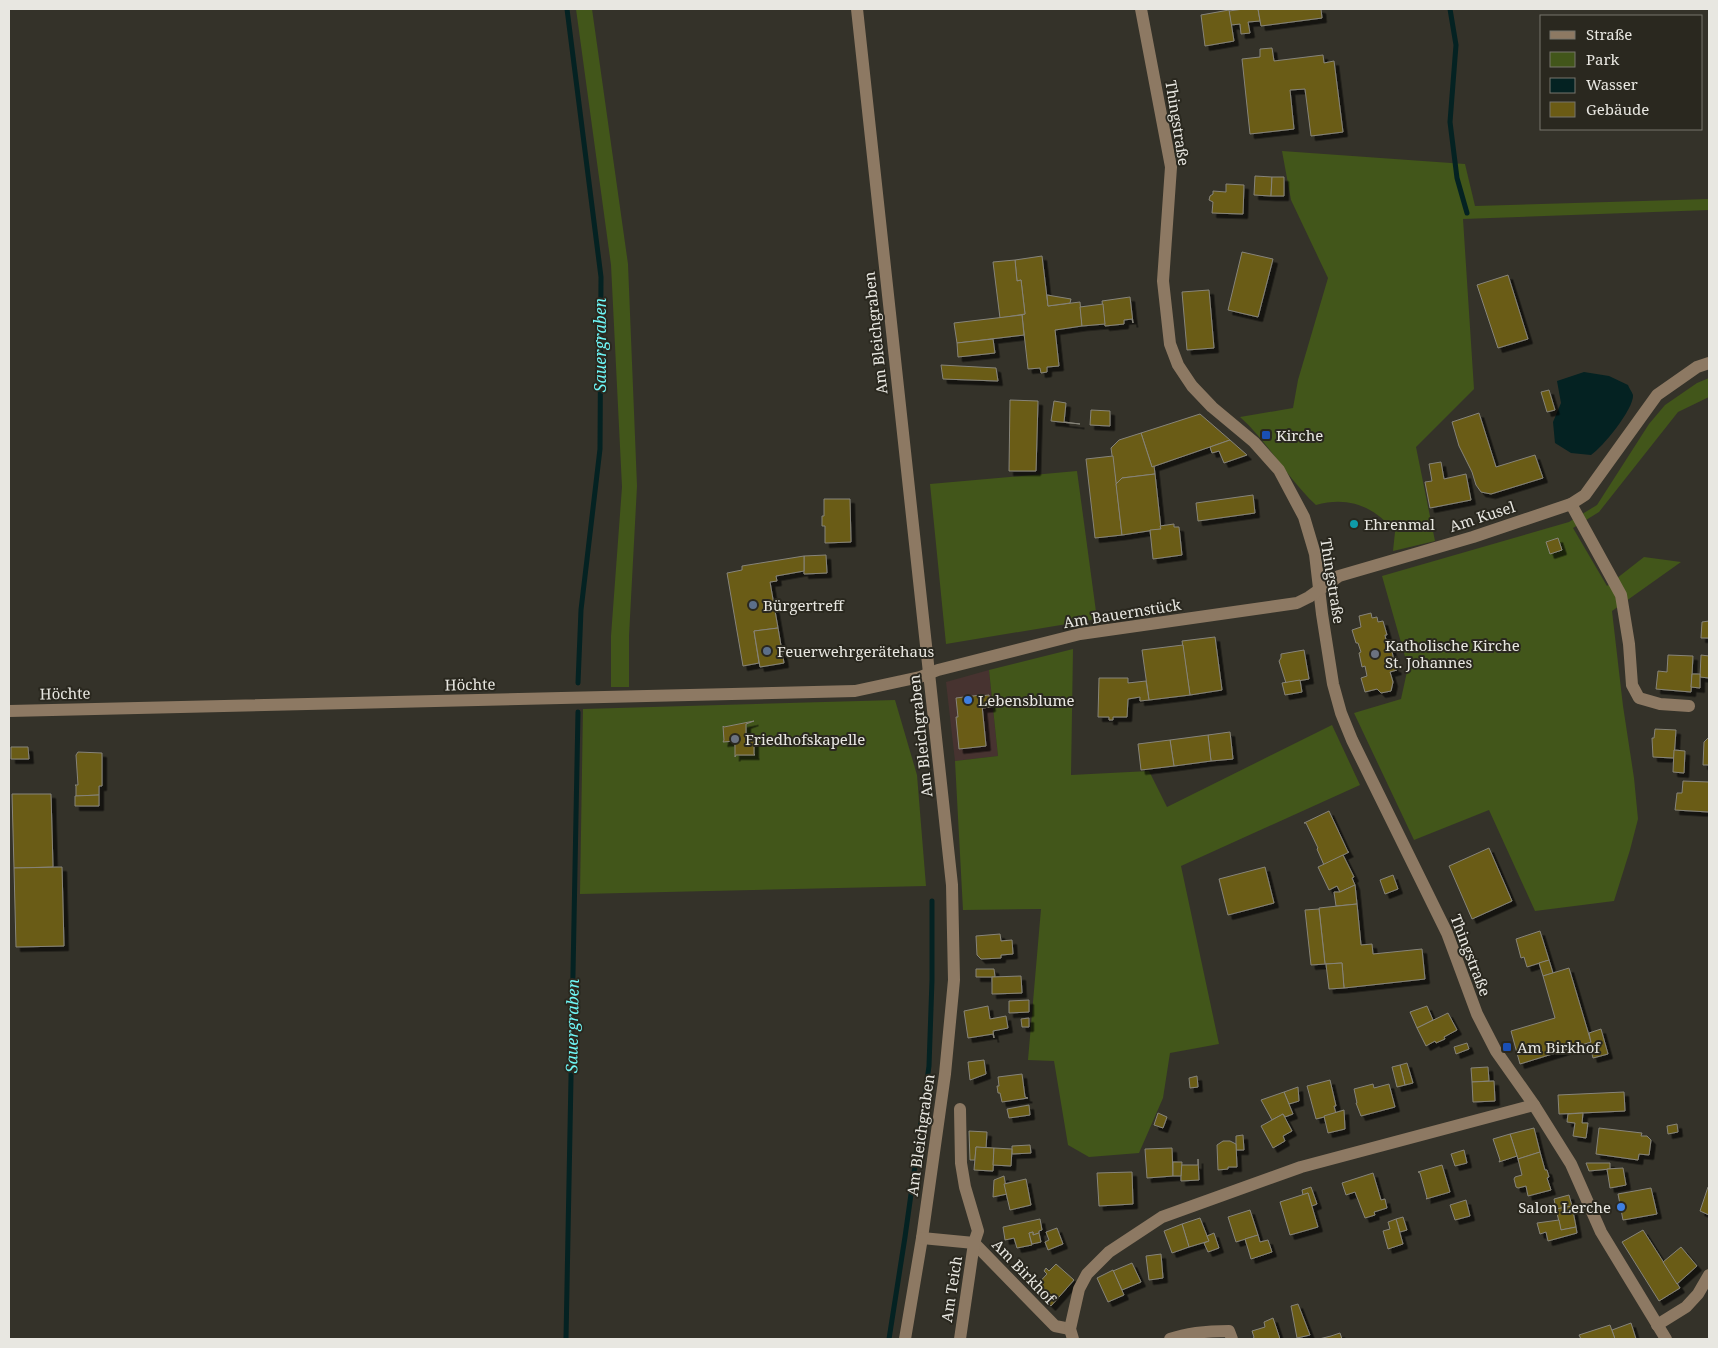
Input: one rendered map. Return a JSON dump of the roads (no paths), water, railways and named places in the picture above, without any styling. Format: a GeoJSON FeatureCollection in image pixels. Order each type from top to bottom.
{"type":"FeatureCollection","features":[{"type":"Feature","properties":{"kind":"street","name":"Am Bleichgraben"},"geometry":{"type":"LineString","coordinates":[[857,9],[952,885],[954,980],[945,1074],[922,1238],[905,1339]]}},
{"type":"Feature","properties":{"kind":"street","name":"Thingstraße"},"geometry":{"type":"LineString","coordinates":[[1141,9],[1171,167],[1163,282],[1170,344],[1178,365],[1192,386],[1212,407],[1254,442],[1279,470],[1304,516],[1315,554],[1333,684],[1352,740],[1447,933],[1477,1014],[1496,1051],[1534,1105]]}},
{"type":"Feature","properties":{"kind":"street","name":"Am Kusel"},"geometry":{"type":"LineString","coordinates":[[1320,589],[1338,576],[1473,538],[1571,504],[1585,495],[1658,395],[1697,368],[1709,363]]}},
{"type":"Feature","properties":{"kind":"street"},"geometry":{"type":"LineString","coordinates":[[1571,504],[1621,595],[1629,644],[1632,685],[1639,698],[1660,704],[1690,706]]}},
{"type":"Feature","properties":{"kind":"street","name":"Am Bauernstück"},"geometry":{"type":"LineString","coordinates":[[929,674],[938,670],[1080,634],[1297,603],[1320,589]]}},
{"type":"Feature","properties":{"kind":"street","name":"Höchte"},"geometry":{"type":"LineString","coordinates":[[9,711],[855,691],[920,678],[929,674]]}},
{"type":"Feature","properties":{"kind":"street"},"geometry":{"type":"LineString","coordinates":[[1534,1105],[1571,1164],[1601,1232],[1666,1339]]}},
{"type":"Feature","properties":{"kind":"street","name":"Am Birkhof"},"geometry":{"type":"LineString","coordinates":[[922,1238],[974,1243],[1055,1326],[1071,1334],[1078,1289],[1087,1274],[1109,1252],[1162,1217],[1301,1167],[1534,1105]]}},
{"type":"Feature","properties":{"kind":"street","name":"Am Teich"},"geometry":{"type":"LineString","coordinates":[[960,1109],[961,1163],[964,1188],[978,1231],[974,1243],[960,1339]]}},
{"type":"Feature","properties":{"kind":"street"},"geometry":{"type":"LineString","coordinates":[[1657,1325],[1686,1307],[1698,1294],[1709,1275]]}},
{"type":"Feature","properties":{"kind":"street"},"geometry":{"type":"LineString","coordinates":[[1170,1339],[1182,1335],[1229,1331],[1232,1339]]}},
{"type":"Feature","properties":{"kind":"water"},"geometry":{"type":"Polygon","coordinates":[[[1584,372],[1609,376],[1628,385],[1633,395],[1623,418],[1609,437],[1591,455],[1571,453],[1555,443],[1553,422],[1561,403],[1557,381],[1584,372]]]}},
{"type":"Feature","properties":{"kind":"waterway","name":"Sauergraben"},"geometry":{"type":"LineString","coordinates":[[567,9],[601,277],[600,449],[581,610],[578,683]]}},
{"type":"Feature","properties":{"kind":"waterway"},"geometry":{"type":"LineString","coordinates":[[1450,9],[1456,45],[1450,122],[1457,178],[1467,213]]}},
{"type":"Feature","properties":{"kind":"waterway","name":"Sauergraben"},"geometry":{"type":"LineString","coordinates":[[566,1339],[578,712]]}},
{"type":"Feature","properties":{"kind":"waterway"},"geometry":{"type":"LineString","coordinates":[[889,1339],[929,1066],[932,901]]}},
{"type":"Feature","properties":{"kind":"place","name":"Kirche"},"geometry":{"type":"Point","coordinates":[1266,435]}},
{"type":"Feature","properties":{"kind":"place","name":"Ehrenmal"},"geometry":{"type":"Point","coordinates":[1354,524]}},
{"type":"Feature","properties":{"kind":"place","name":"Bürgertreff"},"geometry":{"type":"Point","coordinates":[753,605]}},
{"type":"Feature","properties":{"kind":"place","name":"Feuerwehrgerätehaus"},"geometry":{"type":"Point","coordinates":[767,651]}},
{"type":"Feature","properties":{"kind":"place","name":"Katholische Kirche St. Johannes"},"geometry":{"type":"Point","coordinates":[1375,654]}},
{"type":"Feature","properties":{"kind":"place","name":"Lebensblume"},"geometry":{"type":"Point","coordinates":[968,700]}},
{"type":"Feature","properties":{"kind":"place","name":"Friedhofskapelle"},"geometry":{"type":"Point","coordinates":[735,739]}},
{"type":"Feature","properties":{"kind":"place","name":"Am Birkhof"},"geometry":{"type":"Point","coordinates":[1507,1047]}},
{"type":"Feature","properties":{"kind":"place","name":"Salon Lerche"},"geometry":{"type":"Point","coordinates":[1621,1207]}}]}
